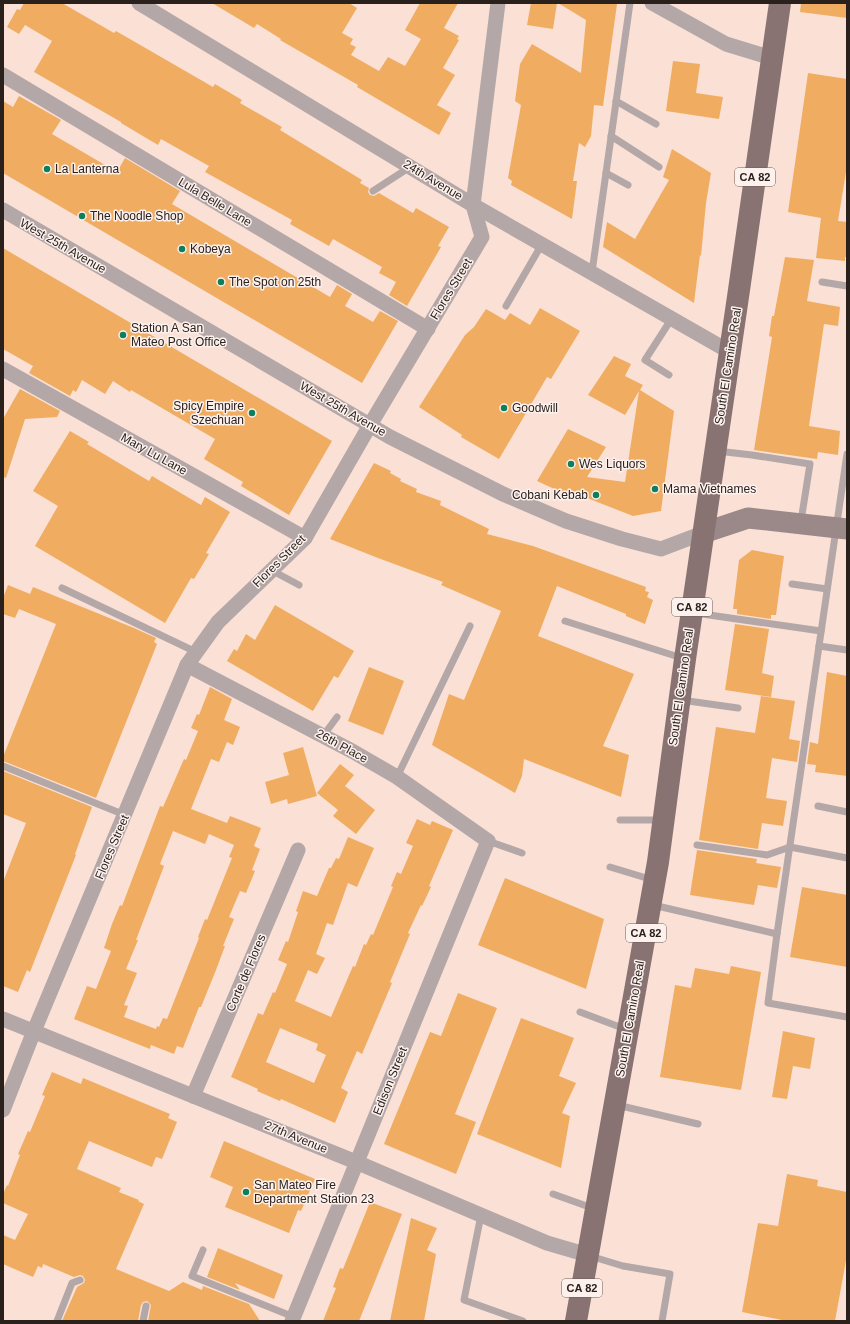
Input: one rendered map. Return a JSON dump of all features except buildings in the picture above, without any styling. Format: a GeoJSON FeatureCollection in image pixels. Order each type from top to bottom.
{"type":"FeatureCollection","features":[{"type":"Feature","properties":{"kind":"main road","name":"South El Camino Real"},"geometry":{"type":"LineString","coordinates":[[576,1321],[655,881],[691,612],[780,3]]}},
{"type":"Feature","properties":{"kind":"main road"},"geometry":{"type":"LineString","coordinates":[[703,533],[748,518],[842,528]]}},
{"type":"Feature","properties":{"kind":"street","name":"24th Avenue"},"geometry":{"type":"LineString","coordinates":[[139,3],[473,205],[730,352]]}},
{"type":"Feature","properties":{"kind":"street","name":"Flores Street"},"geometry":{"type":"LineString","coordinates":[[3,1110],[34,1031],[187,665],[218,622],[305,538],[370,425],[482,237],[473,205],[498,3]]}},
{"type":"Feature","properties":{"kind":"street"},"geometry":{"type":"LineString","coordinates":[[652,3],[726,44],[772,58]]}},
{"type":"Feature","properties":{"kind":"street","name":"Lula Belle Lane"},"geometry":{"type":"LineString","coordinates":[[3,75],[428,328]]}},
{"type":"Feature","properties":{"kind":"street","name":"West 25th Avenue"},"geometry":{"type":"LineString","coordinates":[[3,210],[370,425],[442,464],[503,494],[566,521],[622,540],[661,549],[703,533]]}},
{"type":"Feature","properties":{"kind":"street","name":"Mary Lu Lane"},"geometry":{"type":"LineString","coordinates":[[3,369],[305,538]]}},
{"type":"Feature","properties":{"kind":"street","name":"26th Place"},"geometry":{"type":"LineString","coordinates":[[187,665],[323,736],[397,777],[488,841]]}},
{"type":"Feature","properties":{"kind":"street","name":"Edison Street"},"geometry":{"type":"LineString","coordinates":[[293,1319],[488,841]]}},
{"type":"Feature","properties":{"kind":"street","name":"Corte de Flores"},"geometry":{"type":"LineString","coordinates":[[193,1096],[298,850]]}},
{"type":"Feature","properties":{"kind":"street","name":"27th Avenue"},"geometry":{"type":"LineString","coordinates":[[3,1019],[356,1162],[548,1243],[588,1255]]}},
{"type":"Feature","properties":{"kind":"lane"},"geometry":{"type":"LineString","coordinates":[[592,272],[630,3]]}},
{"type":"Feature","properties":{"kind":"lane"},"geometry":{"type":"LineString","coordinates":[[616,101],[656,124]]}},
{"type":"Feature","properties":{"kind":"lane"},"geometry":{"type":"LineString","coordinates":[[611,136],[659,166]]}},
{"type":"Feature","properties":{"kind":"lane"},"geometry":{"type":"LineString","coordinates":[[373,191],[410,167]]}},
{"type":"Feature","properties":{"kind":"lane"},"geometry":{"type":"LineString","coordinates":[[606,173],[628,185]]}},
{"type":"Feature","properties":{"kind":"lane"},"geometry":{"type":"LineString","coordinates":[[506,306],[542,244]]}},
{"type":"Feature","properties":{"kind":"lane"},"geometry":{"type":"LineString","coordinates":[[822,282],[847,286]]}},
{"type":"Feature","properties":{"kind":"lane"},"geometry":{"type":"LineString","coordinates":[[669,376],[645,360],[672,318]]}},
{"type":"Feature","properties":{"kind":"lane"},"geometry":{"type":"LineString","coordinates":[[715,451],[810,464],[800,523]]}},
{"type":"Feature","properties":{"kind":"lane"},"geometry":{"type":"LineString","coordinates":[[847,454],[842,528],[827,589],[768,1003],[847,1017]]}},
{"type":"Feature","properties":{"kind":"lane"},"geometry":{"type":"LineString","coordinates":[[271,570],[299,584]]}},
{"type":"Feature","properties":{"kind":"lane"},"geometry":{"type":"LineString","coordinates":[[792,584],[827,589]]}},
{"type":"Feature","properties":{"kind":"lane"},"geometry":{"type":"LineString","coordinates":[[62,588],[196,652]]}},
{"type":"Feature","properties":{"kind":"lane"},"geometry":{"type":"LineString","coordinates":[[691,612],[821,631]]}},
{"type":"Feature","properties":{"kind":"lane"},"geometry":{"type":"LineString","coordinates":[[565,621],[685,659]]}},
{"type":"Feature","properties":{"kind":"lane"},"geometry":{"type":"LineString","coordinates":[[397,777],[470,626]]}},
{"type":"Feature","properties":{"kind":"lane"},"geometry":{"type":"LineString","coordinates":[[819,646],[847,650]]}},
{"type":"Feature","properties":{"kind":"lane"},"geometry":{"type":"LineString","coordinates":[[679,700],[738,708]]}},
{"type":"Feature","properties":{"kind":"lane"},"geometry":{"type":"LineString","coordinates":[[323,736],[337,717]]}},
{"type":"Feature","properties":{"kind":"lane"},"geometry":{"type":"LineString","coordinates":[[3,766],[125,815]]}},
{"type":"Feature","properties":{"kind":"lane"},"geometry":{"type":"LineString","coordinates":[[818,806],[847,812]]}},
{"type":"Feature","properties":{"kind":"lane"},"geometry":{"type":"LineString","coordinates":[[620,820],[664,820]]}},
{"type":"Feature","properties":{"kind":"lane"},"geometry":{"type":"LineString","coordinates":[[488,841],[522,853]]}},
{"type":"Feature","properties":{"kind":"lane"},"geometry":{"type":"LineString","coordinates":[[697,845],[767,855],[790,848],[847,858]]}},
{"type":"Feature","properties":{"kind":"lane"},"geometry":{"type":"LineString","coordinates":[[610,867],[655,881]]}},
{"type":"Feature","properties":{"kind":"lane"},"geometry":{"type":"LineString","coordinates":[[651,904],[777,934]]}},
{"type":"Feature","properties":{"kind":"lane"},"geometry":{"type":"LineString","coordinates":[[580,1012],[628,1030]]}},
{"type":"Feature","properties":{"kind":"lane"},"geometry":{"type":"LineString","coordinates":[[615,1105],[698,1124]]}},
{"type":"Feature","properties":{"kind":"lane"},"geometry":{"type":"LineString","coordinates":[[553,1194],[596,1209]]}},
{"type":"Feature","properties":{"kind":"lane"},"geometry":{"type":"LineString","coordinates":[[481,1215],[464,1300],[523,1321]]}},
{"type":"Feature","properties":{"kind":"lane"},"geometry":{"type":"LineString","coordinates":[[203,1250],[192,1276],[293,1319]]}},
{"type":"Feature","properties":{"kind":"lane"},"geometry":{"type":"LineString","coordinates":[[588,1255],[623,1266],[670,1274],[662,1321]]}},
{"type":"Feature","properties":{"kind":"lane"},"geometry":{"type":"LineString","coordinates":[[57,1321],[72,1283],[80,1280]]}},
{"type":"Feature","properties":{"kind":"lane"},"geometry":{"type":"LineString","coordinates":[[143,1321],[146,1306]]}},
{"type":"Feature","properties":{"kind":"place","name":"La Lanterna"},"geometry":{"type":"Point","coordinates":[47,169]}},
{"type":"Feature","properties":{"kind":"place","name":"The Noodle Shop"},"geometry":{"type":"Point","coordinates":[82,216]}},
{"type":"Feature","properties":{"kind":"place","name":"Kobeya"},"geometry":{"type":"Point","coordinates":[182,249]}},
{"type":"Feature","properties":{"kind":"place","name":"The Spot on 25th"},"geometry":{"type":"Point","coordinates":[221,282]}},
{"type":"Feature","properties":{"kind":"place","name":"Station A San Mateo Post Office"},"geometry":{"type":"Point","coordinates":[123,335]}},
{"type":"Feature","properties":{"kind":"place","name":"Goodwill"},"geometry":{"type":"Point","coordinates":[504,408]}},
{"type":"Feature","properties":{"kind":"place","name":"Spicy Empire Szechuan"},"geometry":{"type":"Point","coordinates":[252,413]}},
{"type":"Feature","properties":{"kind":"place","name":"Wes Liquors"},"geometry":{"type":"Point","coordinates":[571,464]}},
{"type":"Feature","properties":{"kind":"place","name":"Mama Vietnames"},"geometry":{"type":"Point","coordinates":[655,489]}},
{"type":"Feature","properties":{"kind":"place","name":"Cobani Kebab"},"geometry":{"type":"Point","coordinates":[596,495]}},
{"type":"Feature","properties":{"kind":"place","name":"San Mateo Fire Department Station 23"},"geometry":{"type":"Point","coordinates":[246,1192]}}]}
